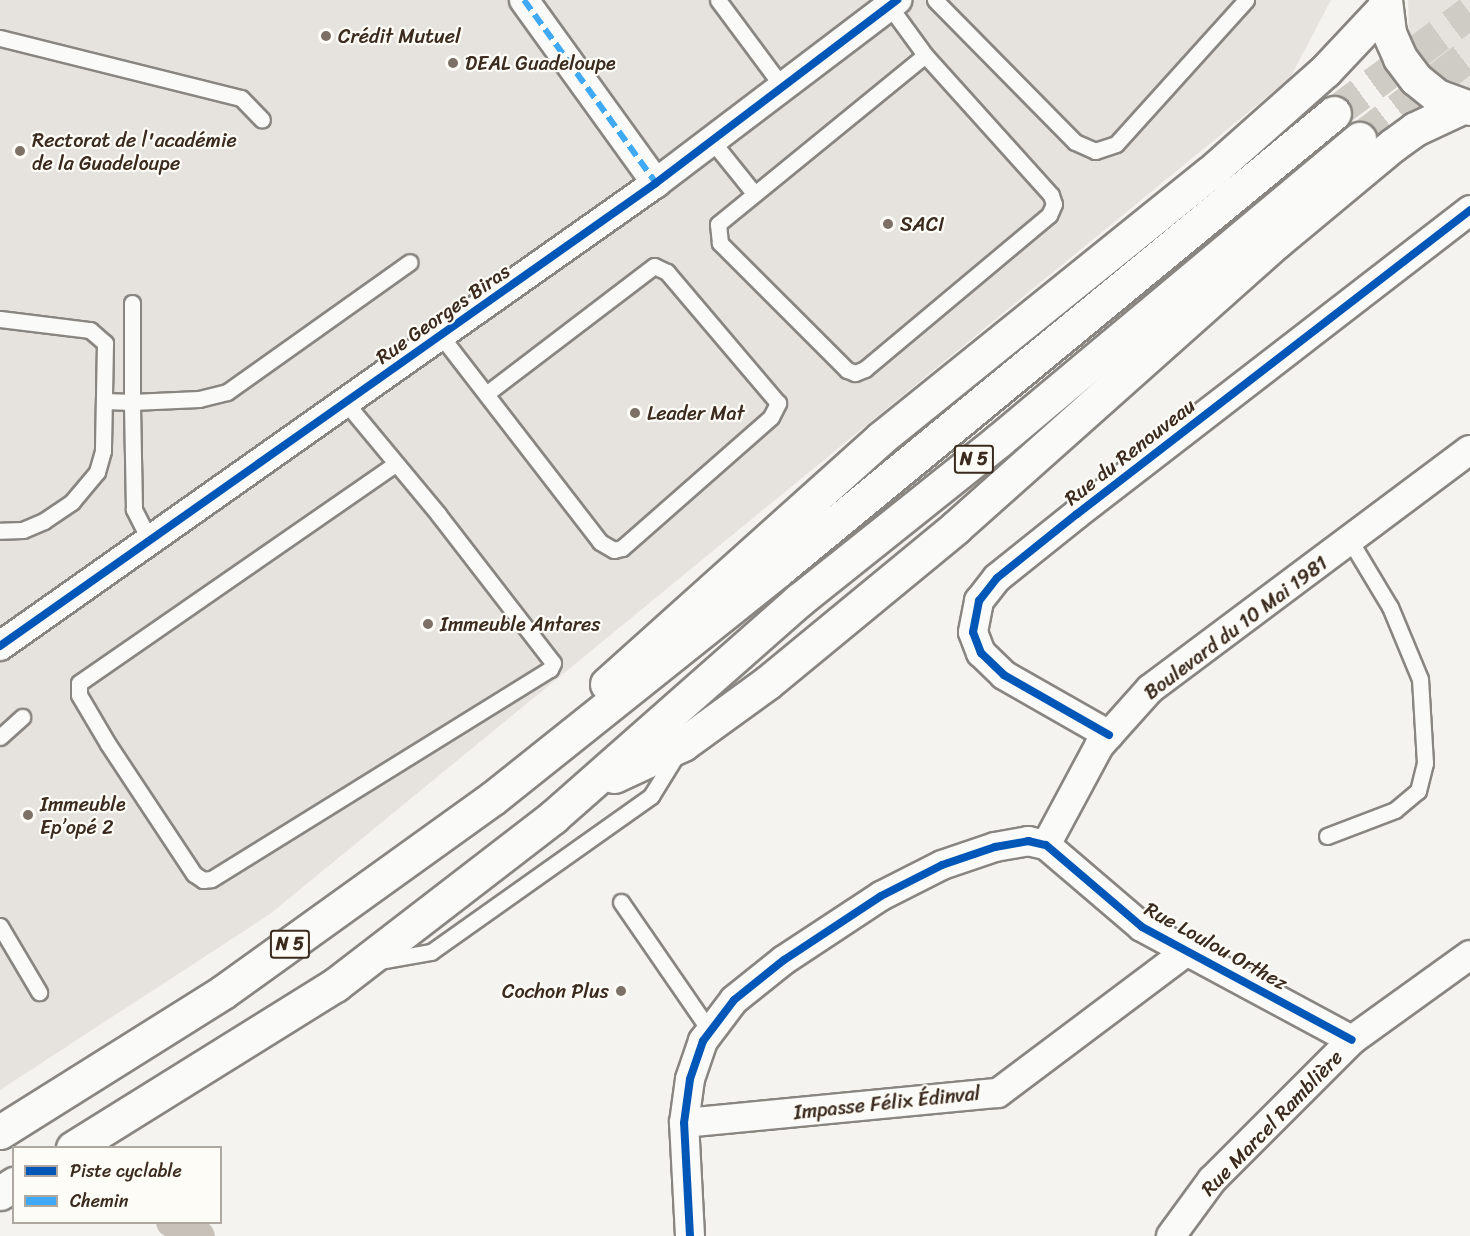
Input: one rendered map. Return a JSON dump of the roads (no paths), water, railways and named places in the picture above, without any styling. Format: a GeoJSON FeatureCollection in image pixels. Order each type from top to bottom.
{"type":"FeatureCollection","features":[{"type":"Feature","properties":{"kind":"main road"},"geometry":{"type":"LineString","coordinates":[[1385,3],[1392,41],[1416,79],[1437,96],[1466,107]]}},
{"type":"Feature","properties":{"kind":"main road"},"geometry":{"type":"LineString","coordinates":[[567,738],[593,699],[648,643],[881,438],[1210,173],[1325,71],[1385,3]]}},
{"type":"Feature","properties":{"kind":"main road"},"geometry":{"type":"LineString","coordinates":[[593,783],[645,764],[683,744],[767,682],[956,527],[1276,242],[1384,153],[1415,129],[1466,107]]}},
{"type":"Feature","properties":{"kind":"main road","name":"N 5"},"geometry":{"type":"LineString","coordinates":[[0,1132],[222,992],[494,798],[777,571],[1334,113]]}},
{"type":"Feature","properties":{"kind":"main road","name":"N 5"},"geometry":{"type":"LineString","coordinates":[[76,1146],[335,985],[364,963],[593,783],[799,600],[1007,433],[1359,139]]}},
{"type":"Feature","properties":{"kind":"street"},"geometry":{"type":"LineString","coordinates":[[524,0],[656,183]]}},
{"type":"Feature","properties":{"kind":"street","name":"Rue Georges Biras"},"geometry":{"type":"LineString","coordinates":[[0,646],[656,183],[784,89],[894,4]]}},
{"type":"Feature","properties":{"kind":"street","name":"Rue du Renouveau"},"geometry":{"type":"LineString","coordinates":[[1109,735],[1004,675],[981,653],[973,632],[980,601],[997,578],[1470,210]]}},
{"type":"Feature","properties":{"kind":"street","name":"Boulevard du 10 Mai 1981"},"geometry":{"type":"LineString","coordinates":[[1046,845],[1099,746],[1150,689],[1351,542],[1470,450]]}},
{"type":"Feature","properties":{"kind":"street"},"geometry":{"type":"LineString","coordinates":[[690,1236],[684,1123],[690,1079],[711,1031],[734,1000],[784,960],[881,896],[942,865],[994,847],[1028,841],[1046,845]]}},
{"type":"Feature","properties":{"kind":"street","name":"Rue Loulou Orthez"},"geometry":{"type":"LineString","coordinates":[[1046,845],[1142,927],[1352,1040]]}},
{"type":"Feature","properties":{"kind":"street","name":"Impasse Félix Édinval"},"geometry":{"type":"LineString","coordinates":[[684,1123],[998,1093],[1187,951]]}},
{"type":"Feature","properties":{"kind":"street","name":"Rue Marcel Ramblière"},"geometry":{"type":"LineString","coordinates":[[1171,1236],[1212,1180],[1352,1040],[1470,955]]}},
{"type":"Feature","properties":{"kind":"lane"},"geometry":{"type":"LineString","coordinates":[[718,0],[784,89]]}},
{"type":"Feature","properties":{"kind":"lane"},"geometry":{"type":"LineString","coordinates":[[935,0],[1075,142],[1095,152],[1116,144],[1246,0]]}},
{"type":"Feature","properties":{"kind":"lane"},"geometry":{"type":"LineString","coordinates":[[894,4],[925,55],[1051,195],[1053,204],[1048,215],[861,372],[847,370],[720,243],[717,224],[753,192],[925,55]]}},
{"type":"Feature","properties":{"kind":"lane"},"geometry":{"type":"LineString","coordinates":[[0,38],[241,98],[262,120]]}},
{"type":"Feature","properties":{"kind":"lane"},"geometry":{"type":"LineString","coordinates":[[712,141],[753,192]]}},
{"type":"Feature","properties":{"kind":"lane"},"geometry":{"type":"LineString","coordinates":[[104,401],[199,399],[227,392],[410,262]]}},
{"type":"Feature","properties":{"kind":"lane"},"geometry":{"type":"LineString","coordinates":[[441,336],[600,542],[614,550],[622,548],[771,417],[778,403],[667,272],[654,266],[486,394]]}},
{"type":"Feature","properties":{"kind":"lane"},"geometry":{"type":"LineString","coordinates":[[132,303],[134,509],[150,541]]}},
{"type":"Feature","properties":{"kind":"lane"},"geometry":{"type":"LineString","coordinates":[[0,319],[98,333],[105,343],[101,461],[87,487],[31,528],[0,531]]}},
{"type":"Feature","properties":{"kind":"lane"},"geometry":{"type":"LineString","coordinates":[[346,403],[438,514],[553,663],[540,675],[211,879],[203,880],[194,874],[108,744],[78,695],[79,683],[395,464]]}},
{"type":"Feature","properties":{"kind":"lane"},"geometry":{"type":"LineString","coordinates":[[1327,836],[1374,820],[1418,791],[1426,738],[1420,679],[1390,607],[1351,542]]}},
{"type":"Feature","properties":{"kind":"lane"},"geometry":{"type":"LineString","coordinates":[[0,737],[22,717]]}},
{"type":"Feature","properties":{"kind":"lane"},"geometry":{"type":"LineString","coordinates":[[364,963],[430,952],[651,795],[683,744]]}},
{"type":"Feature","properties":{"kind":"lane"},"geometry":{"type":"LineString","coordinates":[[621,902],[711,1031]]}},
{"type":"Feature","properties":{"kind":"lane"},"geometry":{"type":"LineString","coordinates":[[0,926],[39,992]]}},
{"type":"Feature","properties":{"kind":"waterway"},"geometry":{"type":"LineString","coordinates":[[175,1224],[200,1236]]}},
{"type":"Feature","properties":{"kind":"tunnel"},"geometry":{"type":"LineString","coordinates":[[1334,113],[1470,12]]}},
{"type":"Feature","properties":{"kind":"tunnel"},"geometry":{"type":"LineString","coordinates":[[1359,139],[1470,54]]}},
{"type":"Feature","properties":{"kind":"place","name":"Crédit Mutuel"},"geometry":{"type":"Point","coordinates":[326,36]}},
{"type":"Feature","properties":{"kind":"place","name":"DEAL Guadeloupe"},"geometry":{"type":"Point","coordinates":[453,63]}},
{"type":"Feature","properties":{"kind":"place","name":"Rectorat de l'académie de la Guadeloupe"},"geometry":{"type":"Point","coordinates":[20,151]}},
{"type":"Feature","properties":{"kind":"place","name":"SACI"},"geometry":{"type":"Point","coordinates":[888,224]}},
{"type":"Feature","properties":{"kind":"place","name":"Leader Mat"},"geometry":{"type":"Point","coordinates":[635,413]}},
{"type":"Feature","properties":{"kind":"place","name":"Immeuble Antares"},"geometry":{"type":"Point","coordinates":[428,624]}},
{"type":"Feature","properties":{"kind":"place","name":"Immeuble Ep’opé 2"},"geometry":{"type":"Point","coordinates":[28,815]}},
{"type":"Feature","properties":{"kind":"place","name":"Cochon Plus"},"geometry":{"type":"Point","coordinates":[621,991]}}]}
